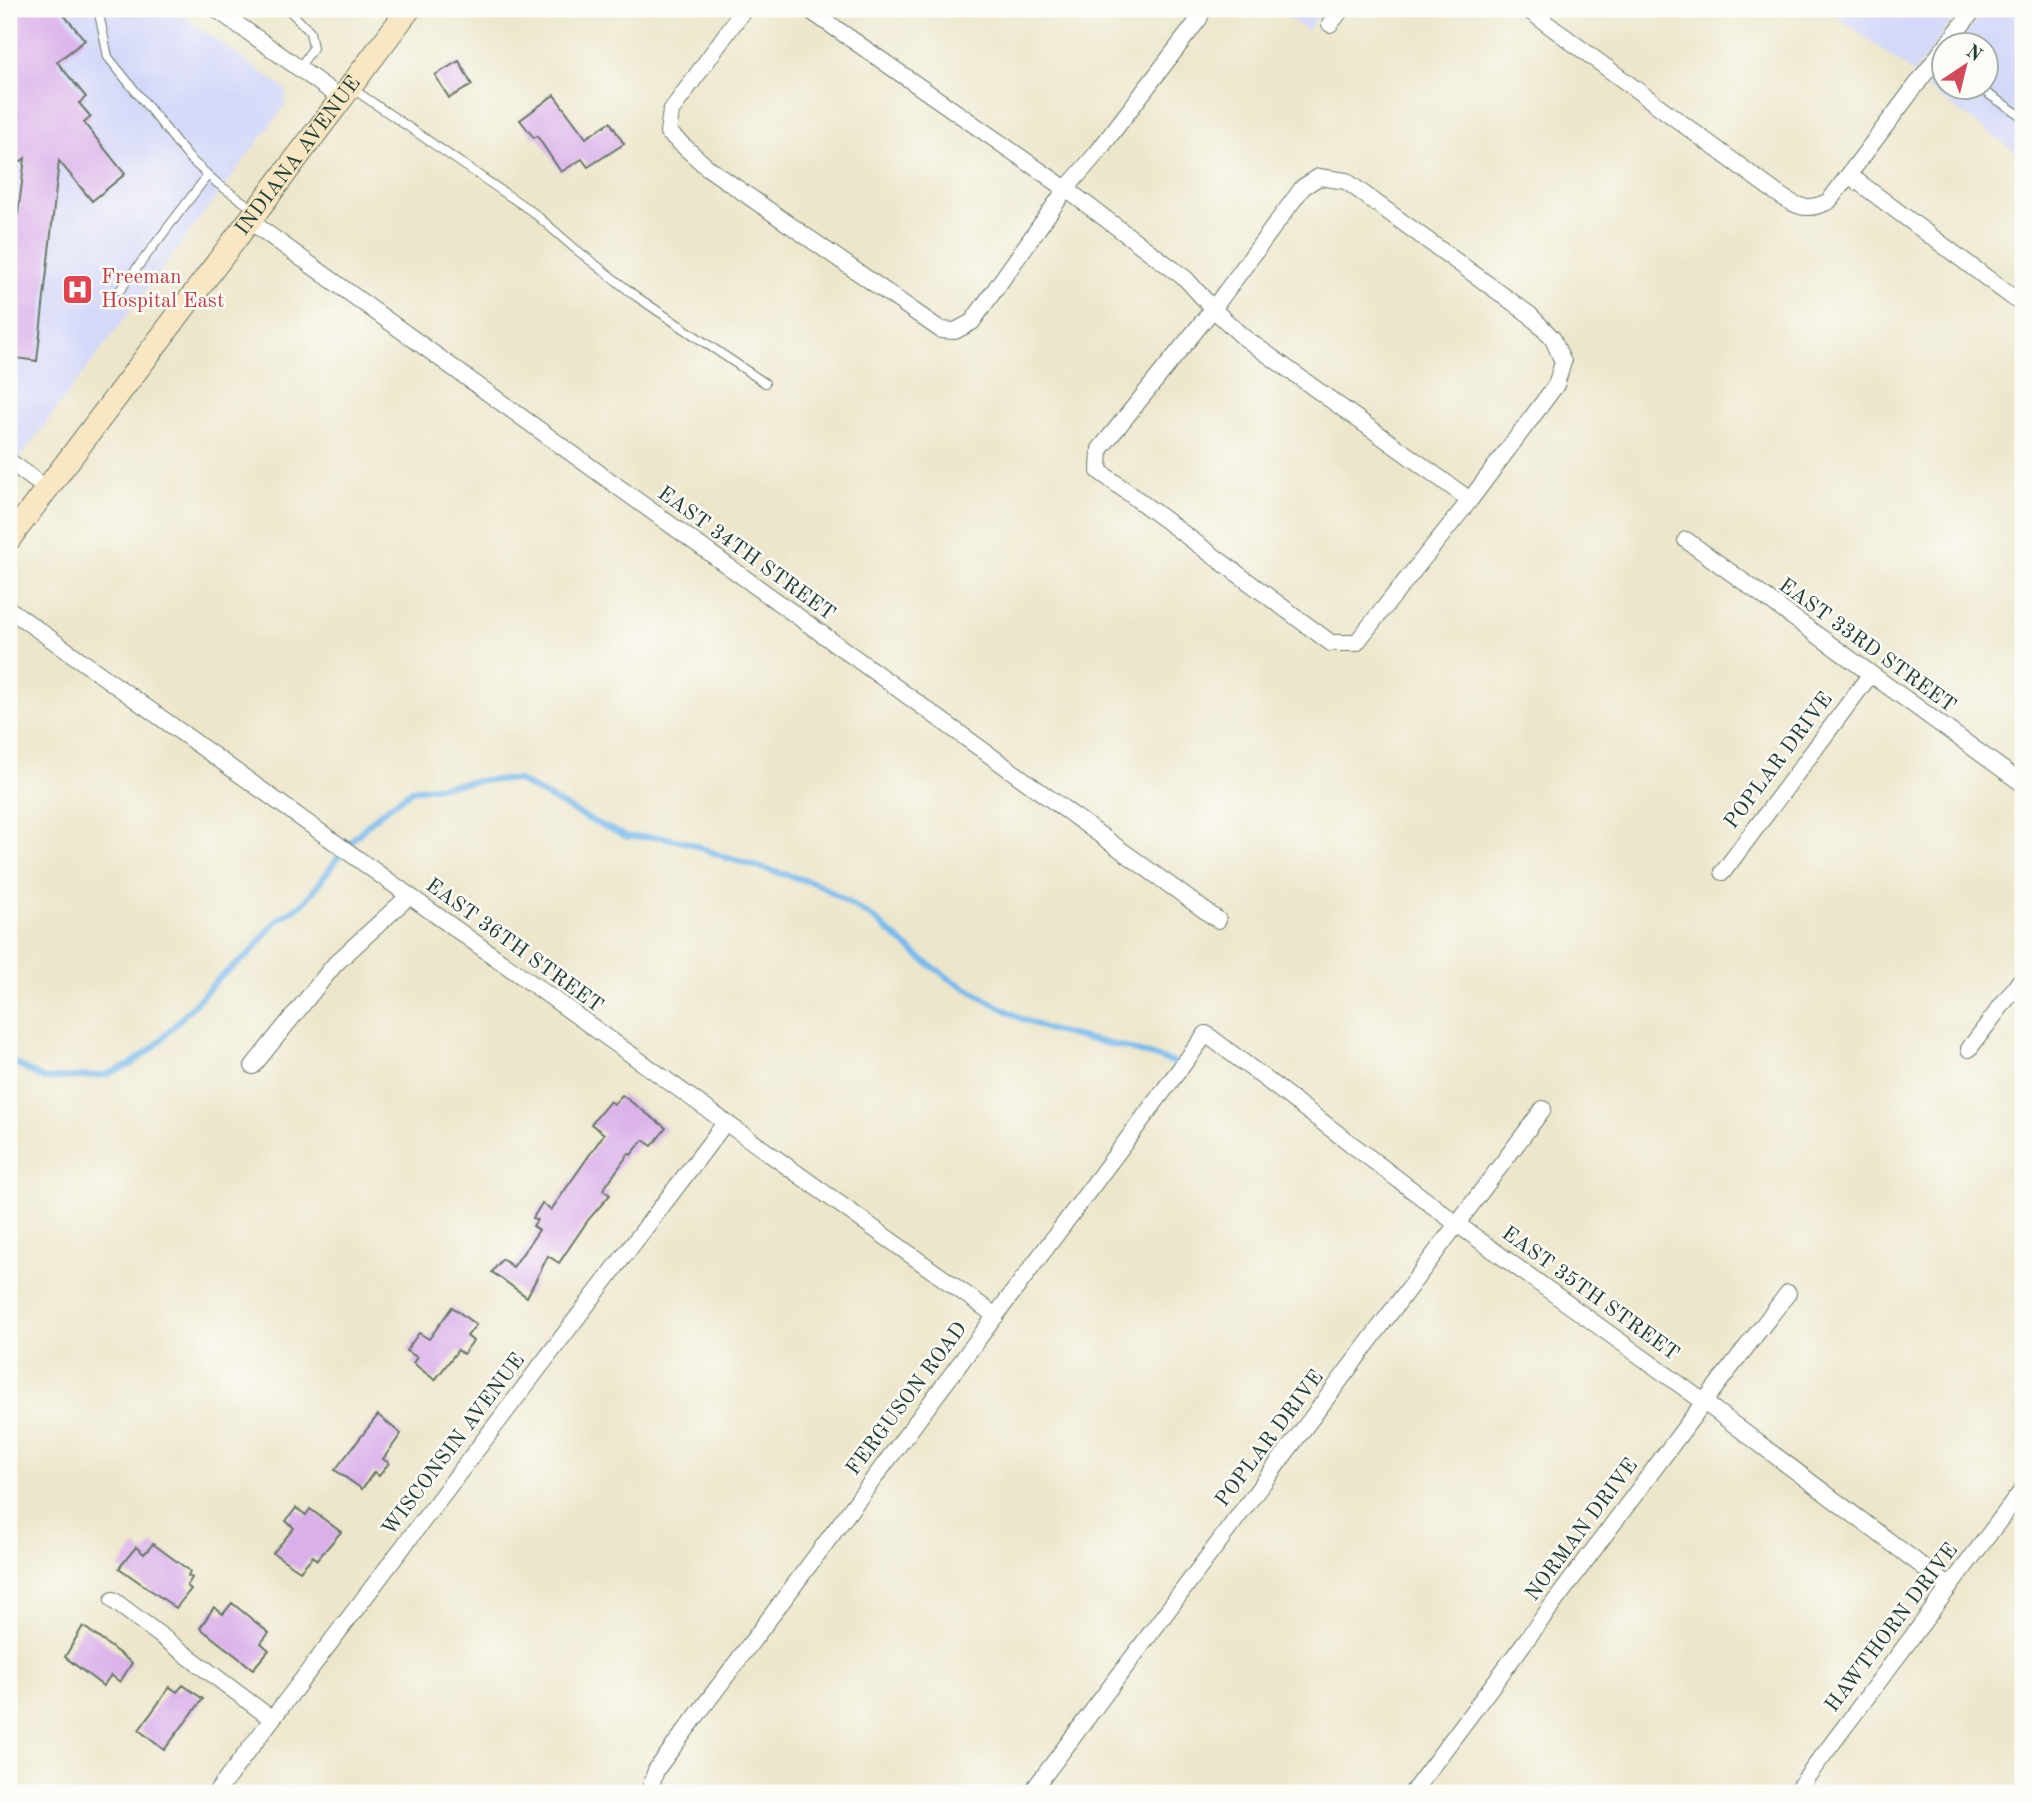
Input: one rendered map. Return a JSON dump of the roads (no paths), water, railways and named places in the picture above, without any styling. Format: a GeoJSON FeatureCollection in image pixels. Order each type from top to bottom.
{"type":"FeatureCollection","features":[{"type":"Feature","properties":{"kind":"street"},"geometry":{"type":"LineString","coordinates":[[216,9],[299,68],[346,93]]}},
{"type":"Feature","properties":{"kind":"street","name":"INDIANA AVENUE"},"geometry":{"type":"LineString","coordinates":[[9,539],[409,9]]}},
{"type":"Feature","properties":{"kind":"street"},"geometry":{"type":"LineString","coordinates":[[744,9],[671,111],[668,132],[708,168],[941,330],[955,331],[972,322],[1066,189],[1192,30],[1203,9]]}},
{"type":"Feature","properties":{"kind":"street"},"geometry":{"type":"LineString","coordinates":[[808,9],[1066,189],[1186,279],[1242,336],[1470,500]]}},
{"type":"Feature","properties":{"kind":"street"},"geometry":{"type":"LineString","coordinates":[[1330,24],[1342,9]]}},
{"type":"Feature","properties":{"kind":"street"},"geometry":{"type":"LineString","coordinates":[[1527,9],[1783,198],[1807,208],[1814,208],[1829,201],[1930,71]]}},
{"type":"Feature","properties":{"kind":"street"},"geometry":{"type":"LineString","coordinates":[[1958,32],[1972,10]]}},
{"type":"Feature","properties":{"kind":"street"},"geometry":{"type":"LineString","coordinates":[[1849,175],[2023,305]]}},
{"type":"Feature","properties":{"kind":"street"},"geometry":{"type":"LineString","coordinates":[[1319,177],[1346,181],[1530,315],[1553,339],[1563,362],[1556,386],[1470,500],[1356,643],[1331,643],[1099,471],[1100,449],[1213,309],[1303,187],[1319,177]]}},
{"type":"Feature","properties":{"kind":"street","name":"EAST 34TH STREET"},"geometry":{"type":"LineString","coordinates":[[253,216],[1218,920]]}},
{"type":"Feature","properties":{"kind":"street"},"geometry":{"type":"LineString","coordinates":[[9,461],[47,489]]}},
{"type":"Feature","properties":{"kind":"street","name":"EAST 33RD STREET"},"geometry":{"type":"LineString","coordinates":[[1686,540],[2023,784]]}},
{"type":"Feature","properties":{"kind":"street","name":"EAST 36TH STREET"},"geometry":{"type":"LineString","coordinates":[[9,609],[996,1315]]}},
{"type":"Feature","properties":{"kind":"street","name":"POPLAR DRIVE"},"geometry":{"type":"LineString","coordinates":[[1723,872],[1870,675]]}},
{"type":"Feature","properties":{"kind":"street"},"geometry":{"type":"LineString","coordinates":[[253,1066],[335,964],[408,896]]}},
{"type":"Feature","properties":{"kind":"street"},"geometry":{"type":"LineString","coordinates":[[1969,1049],[2023,977]]}},
{"type":"Feature","properties":{"kind":"street","name":"EAST 35TH STREET"},"geometry":{"type":"LineString","coordinates":[[1206,1034],[1457,1224],[1704,1402],[1950,1587]]}},
{"type":"Feature","properties":{"kind":"street","name":"FERGUSON ROAD"},"geometry":{"type":"LineString","coordinates":[[652,1793],[651,1786],[656,1770],[1206,1034]]}},
{"type":"Feature","properties":{"kind":"street","name":"POPLAR DRIVE"},"geometry":{"type":"LineString","coordinates":[[1031,1793],[1543,1109]]}},
{"type":"Feature","properties":{"kind":"street","name":"WISCONSIN AVENUE"},"geometry":{"type":"LineString","coordinates":[[216,1793],[725,1123]]}},
{"type":"Feature","properties":{"kind":"street","name":"NORMAN DRIVE"},"geometry":{"type":"LineString","coordinates":[[1412,1793],[1788,1293]]}},
{"type":"Feature","properties":{"kind":"street","name":"HAWTHORN DRIVE"},"geometry":{"type":"LineString","coordinates":[[1795,1793],[2023,1489]]}},
{"type":"Feature","properties":{"kind":"street"},"geometry":{"type":"LineString","coordinates":[[113,1600],[272,1719]]}},
{"type":"Feature","properties":{"kind":"lane"},"geometry":{"type":"LineString","coordinates":[[98,9],[108,57],[191,159],[253,216]]}},
{"type":"Feature","properties":{"kind":"lane"},"geometry":{"type":"LineString","coordinates":[[288,9],[310,32],[313,48],[299,68]]}},
{"type":"Feature","properties":{"kind":"lane"},"geometry":{"type":"LineString","coordinates":[[346,93],[534,213],[638,297],[765,383]]}},
{"type":"Feature","properties":{"kind":"lane"},"geometry":{"type":"LineString","coordinates":[[2000,102],[2023,117]]}},
{"type":"Feature","properties":{"kind":"lane"},"geometry":{"type":"LineString","coordinates":[[121,290],[208,175]]}},
{"type":"Feature","properties":{"kind":"waterway"},"geometry":{"type":"LineString","coordinates":[[9,1060],[44,1079],[105,1075],[130,1065],[155,1046],[220,977],[250,954],[275,922],[305,902],[350,842],[378,815],[412,790],[484,780],[517,780],[594,822],[628,837],[662,837],[689,843],[727,858],[818,884],[873,918],[950,979],[1020,1018],[1049,1030],[1123,1047],[1182,1065]]}},
{"type":"Feature","properties":{"kind":"place","name":"Freeman Hospital East"},"geometry":{"type":"Point","coordinates":[78,289]}}]}
